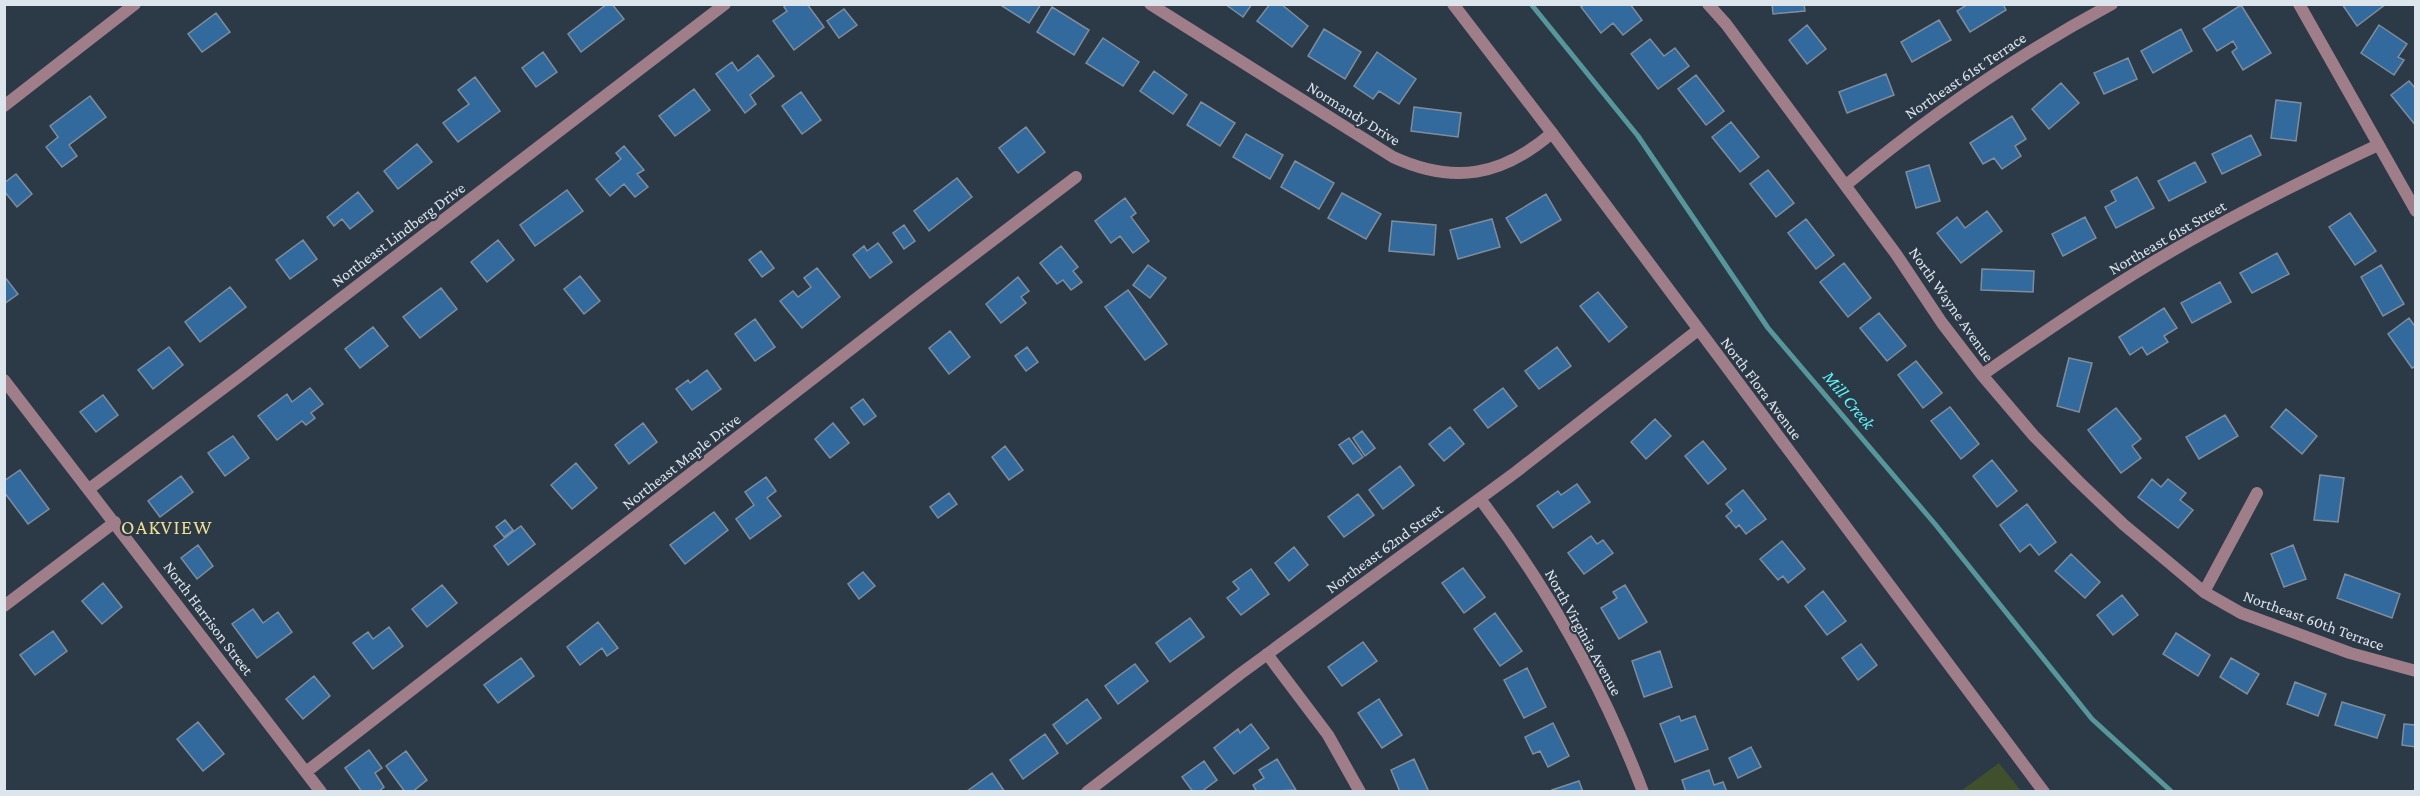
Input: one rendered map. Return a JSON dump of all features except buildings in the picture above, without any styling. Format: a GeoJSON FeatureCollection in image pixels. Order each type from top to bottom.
{"type":"FeatureCollection","features":[{"type":"Feature","properties":{"kind":"street"},"geometry":{"type":"LineString","coordinates":[[4,106],[135,4]]}},
{"type":"Feature","properties":{"kind":"street","name":"Northeast Lindberg Drive"},"geometry":{"type":"LineString","coordinates":[[89,489],[242,375],[725,4]]}},
{"type":"Feature","properties":{"kind":"street","name":"Normandy Drive"},"geometry":{"type":"LineString","coordinates":[[1150,4],[1393,157],[1414,166],[1436,172],[1459,174],[1481,172],[1513,161],[1533,149],[1552,133]]}},
{"type":"Feature","properties":{"kind":"street","name":"North Flora Avenue"},"geometry":{"type":"LineString","coordinates":[[1453,4],[2044,792]]}},
{"type":"Feature","properties":{"kind":"street","name":"Northeast 61st Terrace"},"geometry":{"type":"LineString","coordinates":[[1846,185],[1893,146],[1983,80],[2059,33],[2112,4]]}},
{"type":"Feature","properties":{"kind":"street"},"geometry":{"type":"LineString","coordinates":[[2299,4],[2415,211]]}},
{"type":"Feature","properties":{"kind":"street","name":"North Wayne Avenue"},"geometry":{"type":"LineString","coordinates":[[1713,6],[1846,185],[1942,323],[1982,375],[2034,436],[2078,481],[2123,524],[2204,592]]}},
{"type":"Feature","properties":{"kind":"street","name":"Northeast 61st Street"},"geometry":{"type":"LineString","coordinates":[[1982,375],[2061,320],[2199,236],[2306,179],[2378,145]]}},
{"type":"Feature","properties":{"kind":"street","name":"Northeast Maple Drive"},"geometry":{"type":"LineString","coordinates":[[306,772],[1076,177]]}},
{"type":"Feature","properties":{"kind":"street","name":"Northeast 62nd Street"},"geometry":{"type":"LineString","coordinates":[[1087,792],[1267,654],[1480,499],[1698,330]]}},
{"type":"Feature","properties":{"kind":"street","name":"North Harrison Street"},"geometry":{"type":"LineString","coordinates":[[4,380],[321,792]]}},
{"type":"Feature","properties":{"kind":"street"},"geometry":{"type":"LineString","coordinates":[[2204,592],[2257,493]]}},
{"type":"Feature","properties":{"kind":"street","name":"North Virginia Avenue"},"geometry":{"type":"LineString","coordinates":[[1480,499],[1529,566],[1582,656],[1606,703],[1642,792]]}},
{"type":"Feature","properties":{"kind":"street"},"geometry":{"type":"LineString","coordinates":[[4,606],[115,522]]}},
{"type":"Feature","properties":{"kind":"street","name":"Northeast 60th Terrace"},"geometry":{"type":"LineString","coordinates":[[2204,592],[2241,613],[2350,653],[2415,671]]}},
{"type":"Feature","properties":{"kind":"street"},"geometry":{"type":"LineString","coordinates":[[1267,654],[1328,735],[1360,792]]}},
{"type":"Feature","properties":{"kind":"green space"},"geometry":{"type":"Polygon","coordinates":[[[1999,763],[2021,791],[1961,791],[1999,763]]]}},
{"type":"Feature","properties":{"kind":"waterway","name":"Mill Creek"},"geometry":{"type":"LineString","coordinates":[[1531,4],[1638,136],[1768,328],[1935,524],[2092,719],[2172,792]]}},
{"type":"Feature","properties":{"kind":"district","name":"OAKVIEW"},"geometry":{"type":"Point","coordinates":[167,527]}}]}
